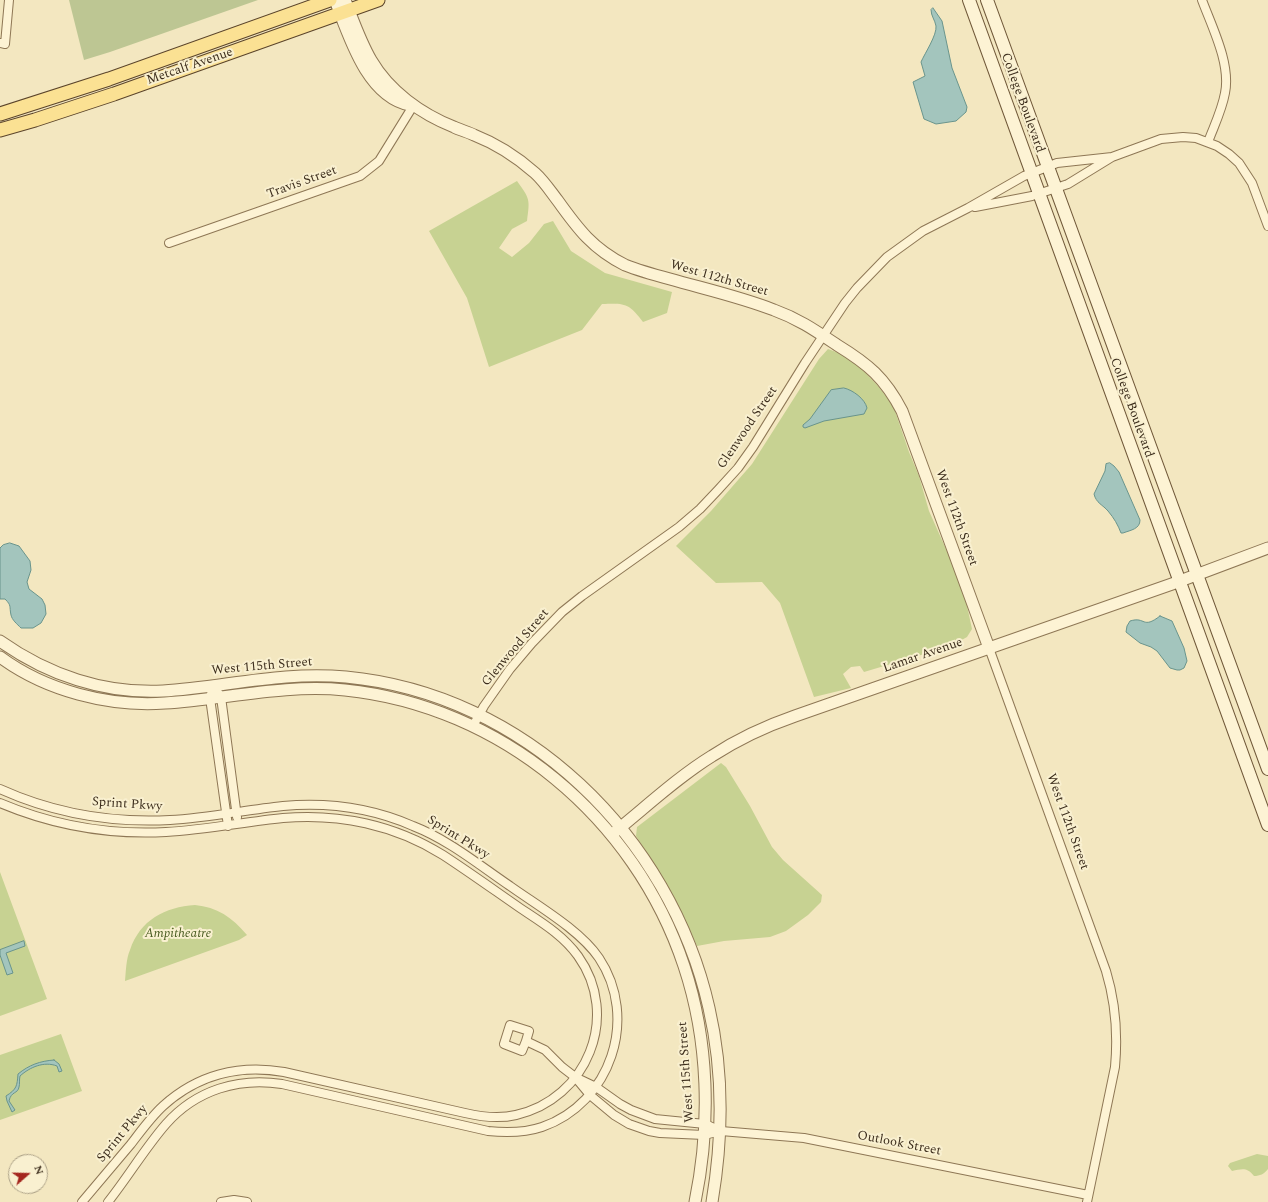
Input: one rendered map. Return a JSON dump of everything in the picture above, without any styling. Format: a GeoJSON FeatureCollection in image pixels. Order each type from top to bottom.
{"type":"FeatureCollection","features":[{"type":"Feature","properties":{"kind":"main road","name":"Metcalf Avenue"},"geometry":{"type":"LineString","coordinates":[[0,114],[102,81],[330,0]]}},
{"type":"Feature","properties":{"kind":"main road","name":"Metcalf Avenue"},"geometry":{"type":"LineString","coordinates":[[0,130],[114,94],[345,8],[378,0]]}},
{"type":"Feature","properties":{"kind":"main road","name":"College Boulevard"},"geometry":{"type":"LineString","coordinates":[[969,0],[1268,825]]}},
{"type":"Feature","properties":{"kind":"main road","name":"College Boulevard"},"geometry":{"type":"LineString","coordinates":[[987,0],[1268,769]]}},
{"type":"Feature","properties":{"kind":"street"},"geometry":{"type":"LineString","coordinates":[[0,43],[5,44],[9,0]]}},
{"type":"Feature","properties":{"kind":"street","name":"West 112th Street"},"geometry":{"type":"LineString","coordinates":[[335,0],[345,8],[355,50],[382,90],[400,103],[413,106],[453,127],[473,134],[504,150],[526,166],[544,183],[576,226],[592,244],[610,257],[627,266],[648,273],[739,298],[800,320],[857,357],[876,372],[897,400],[907,423],[1112,989],[1115,1006],[1117,1046],[1115,1067],[1088,1198]]}},
{"type":"Feature","properties":{"kind":"street"},"geometry":{"type":"LineString","coordinates":[[1202,0],[1223,59],[1226,74],[1226,91],[1224,99],[1208,142]]}},
{"type":"Feature","properties":{"kind":"street","name":"Travis Street"},"geometry":{"type":"LineString","coordinates":[[169,243],[360,176],[379,161],[413,106]]}},
{"type":"Feature","properties":{"kind":"street","name":"Glenwood Street"},"geometry":{"type":"LineString","coordinates":[[968,208],[1039,194],[1055,189],[1068,184],[1112,157],[1161,139],[1189,138],[1208,142],[1217,146],[1239,163],[1252,183],[1268,226]]}},
{"type":"Feature","properties":{"kind":"street","name":"Glenwood Street"},"geometry":{"type":"LineString","coordinates":[[473,726],[496,687],[510,669],[532,643],[562,612],[582,596],[680,527],[700,510],[738,468],[845,303],[857,288],[887,257],[923,231],[968,208],[1024,176],[1057,163],[1112,157]]}},
{"type":"Feature","properties":{"kind":"street","name":"Lamar Avenue"},"geometry":{"type":"LineString","coordinates":[[610,835],[678,780],[711,756],[759,730],[809,710],[1179,581],[1268,548]]}},
{"type":"Feature","properties":{"kind":"street","name":"West 115th Street"},"geometry":{"type":"LineString","coordinates":[[0,641],[21,655],[52,671],[92,684],[138,691],[160,691],[284,676],[345,677],[369,680],[416,690],[479,714],[519,736],[553,760],[584,789],[620,827],[643,857],[668,899],[684,931],[698,968],[710,1009],[716,1046],[720,1087],[721,1131],[712,1202]]}},
{"type":"Feature","properties":{"kind":"street","name":"West 115th Street"},"geometry":{"type":"LineString","coordinates":[[0,657],[44,682],[85,696],[140,704],[163,704],[293,689],[314,688],[367,693],[416,704],[446,714],[473,726],[514,748],[546,772],[582,804],[610,835],[631,863],[656,903],[684,965],[694,1004],[701,1041],[704,1078],[705,1124],[701,1173],[695,1202]]}},
{"type":"Feature","properties":{"kind":"street"},"geometry":{"type":"LineString","coordinates":[[213,685],[238,824]]}},
{"type":"Feature","properties":{"kind":"street"},"geometry":{"type":"LineString","coordinates":[[216,698],[228,826]]}},
{"type":"Feature","properties":{"kind":"street","name":"Sprint Pkwy"},"geometry":{"type":"LineString","coordinates":[[0,789],[59,810],[138,820],[169,820],[289,806],[325,805],[359,809],[399,820],[450,844],[577,933],[592,949],[603,964],[612,983],[616,1002],[618,1031],[608,1068],[590,1095],[576,1108],[552,1123],[531,1130],[509,1133],[499,1132],[476,1129],[282,1084],[262,1082],[233,1084],[217,1089],[198,1098],[172,1117],[108,1202]]}},
{"type":"Feature","properties":{"kind":"street","name":"Sprint Pkwy"},"geometry":{"type":"LineString","coordinates":[[0,803],[45,818],[103,830],[164,832],[228,826],[284,818],[329,817],[356,821],[393,831],[422,843],[443,855],[557,934],[572,948],[584,966],[596,997],[597,1019],[594,1040],[587,1059],[576,1077],[565,1089],[544,1105],[525,1113],[497,1117],[476,1116],[280,1071],[244,1069],[220,1074],[203,1080],[186,1088],[161,1108],[82,1202]]}},
{"type":"Feature","properties":{"kind":"street"},"geometry":{"type":"LineString","coordinates":[[526,1041],[546,1050],[562,1067],[576,1077],[596,1087],[620,1104],[642,1114],[662,1120],[705,1124],[721,1131]]}},
{"type":"Feature","properties":{"kind":"street"},"geometry":{"type":"LineString","coordinates":[[576,1077],[590,1095],[614,1115],[639,1128],[660,1133],[704,1135]]}},
{"type":"Feature","properties":{"kind":"street","name":"Outlook Street"},"geometry":{"type":"LineString","coordinates":[[704,1135],[721,1131],[804,1138],[1088,1198]]}},
{"type":"Feature","properties":{"kind":"street"},"geometry":{"type":"LineString","coordinates":[[221,1202],[234,1200],[247,1202]]}},
{"type":"Feature","properties":{"kind":"green space"},"geometry":{"type":"Polygon","coordinates":[[[69,0],[258,0],[84,60],[69,0]]]}},
{"type":"Feature","properties":{"kind":"green space"},"geometry":{"type":"Polygon","coordinates":[[[517,181],[527,196],[529,203],[527,221],[512,229],[499,248],[512,257],[529,243],[544,224],[553,221],[571,251],[605,273],[672,292],[667,313],[643,322],[634,311],[626,306],[621,304],[602,304],[582,330],[489,367],[467,298],[429,231],[517,181]]]}},
{"type":"Feature","properties":{"kind":"green space"},"geometry":{"type":"Polygon","coordinates":[[[828,349],[839,353],[858,365],[878,386],[893,405],[919,476],[929,511],[950,558],[966,601],[972,629],[967,637],[951,646],[864,672],[860,666],[851,667],[843,674],[851,688],[814,697],[780,603],[762,582],[716,583],[676,546],[711,511],[752,464],[819,359],[828,349]]]}},
{"type":"Feature","properties":{"kind":"green space"},"geometry":{"type":"Polygon","coordinates":[[[721,763],[726,767],[750,806],[772,847],[783,860],[822,895],[821,902],[808,915],[786,931],[770,937],[724,941],[697,946],[669,890],[636,836],[637,827],[721,763]]]}},
{"type":"Feature","properties":{"kind":"green space"},"geometry":{"type":"Polygon","coordinates":[[[0,872],[47,999],[0,1016],[0,872]]]}},
{"type":"Feature","properties":{"kind":"green space","name":"Ampitheatre"},"geometry":{"type":"Polygon","coordinates":[[[195,905],[210,908],[224,914],[236,923],[247,935],[239,940],[125,981],[127,961],[130,950],[134,940],[147,923],[164,912],[184,906],[195,905]]]}},
{"type":"Feature","properties":{"kind":"green space"},"geometry":{"type":"Polygon","coordinates":[[[61,1034],[82,1091],[0,1120],[0,1055],[61,1034]]]}},
{"type":"Feature","properties":{"kind":"green space"},"geometry":{"type":"Polygon","coordinates":[[[1257,1154],[1268,1156],[1268,1169],[1260,1175],[1254,1176],[1249,1171],[1244,1169],[1232,1171],[1228,1166],[1230,1163],[1257,1154]]]}},
{"type":"Feature","properties":{"kind":"water"},"geometry":{"type":"Polygon","coordinates":[[[933,8],[942,21],[952,68],[967,107],[966,112],[956,121],[936,124],[924,119],[913,82],[925,76],[921,62],[936,30],[931,12],[933,8]]]}},
{"type":"Feature","properties":{"kind":"water"},"geometry":{"type":"Polygon","coordinates":[[[844,388],[855,393],[864,401],[867,408],[864,414],[824,421],[805,428],[803,427],[803,425],[810,419],[831,390],[844,388]]]}},
{"type":"Feature","properties":{"kind":"water"},"geometry":{"type":"Polygon","coordinates":[[[1110,463],[1119,472],[1140,520],[1137,527],[1123,533],[1121,533],[1112,516],[1098,502],[1094,494],[1105,471],[1106,464],[1110,463]]]}},
{"type":"Feature","properties":{"kind":"water"},"geometry":{"type":"Polygon","coordinates":[[[10,543],[19,546],[30,561],[31,570],[27,582],[29,589],[42,599],[45,605],[46,614],[41,623],[33,628],[21,628],[12,619],[9,603],[5,599],[0,599],[0,548],[3,545],[10,543]]]}},
{"type":"Feature","properties":{"kind":"water"},"geometry":{"type":"Polygon","coordinates":[[[1160,616],[1172,621],[1184,648],[1187,661],[1184,668],[1180,670],[1170,668],[1157,651],[1140,643],[1126,632],[1130,621],[1139,620],[1150,622],[1160,616]]]}},
{"type":"Feature","properties":{"kind":"water"},"geometry":{"type":"Polygon","coordinates":[[[24,941],[25,946],[6,953],[13,973],[7,975],[0,955],[0,950],[24,941]]]}},
{"type":"Feature","properties":{"kind":"water"},"geometry":{"type":"Polygon","coordinates":[[[54,1060],[59,1064],[62,1071],[59,1072],[57,1066],[47,1064],[28,1070],[20,1076],[18,1089],[11,1096],[9,1101],[15,1110],[12,1112],[6,1096],[16,1087],[18,1074],[35,1064],[54,1060]]]}}]}
